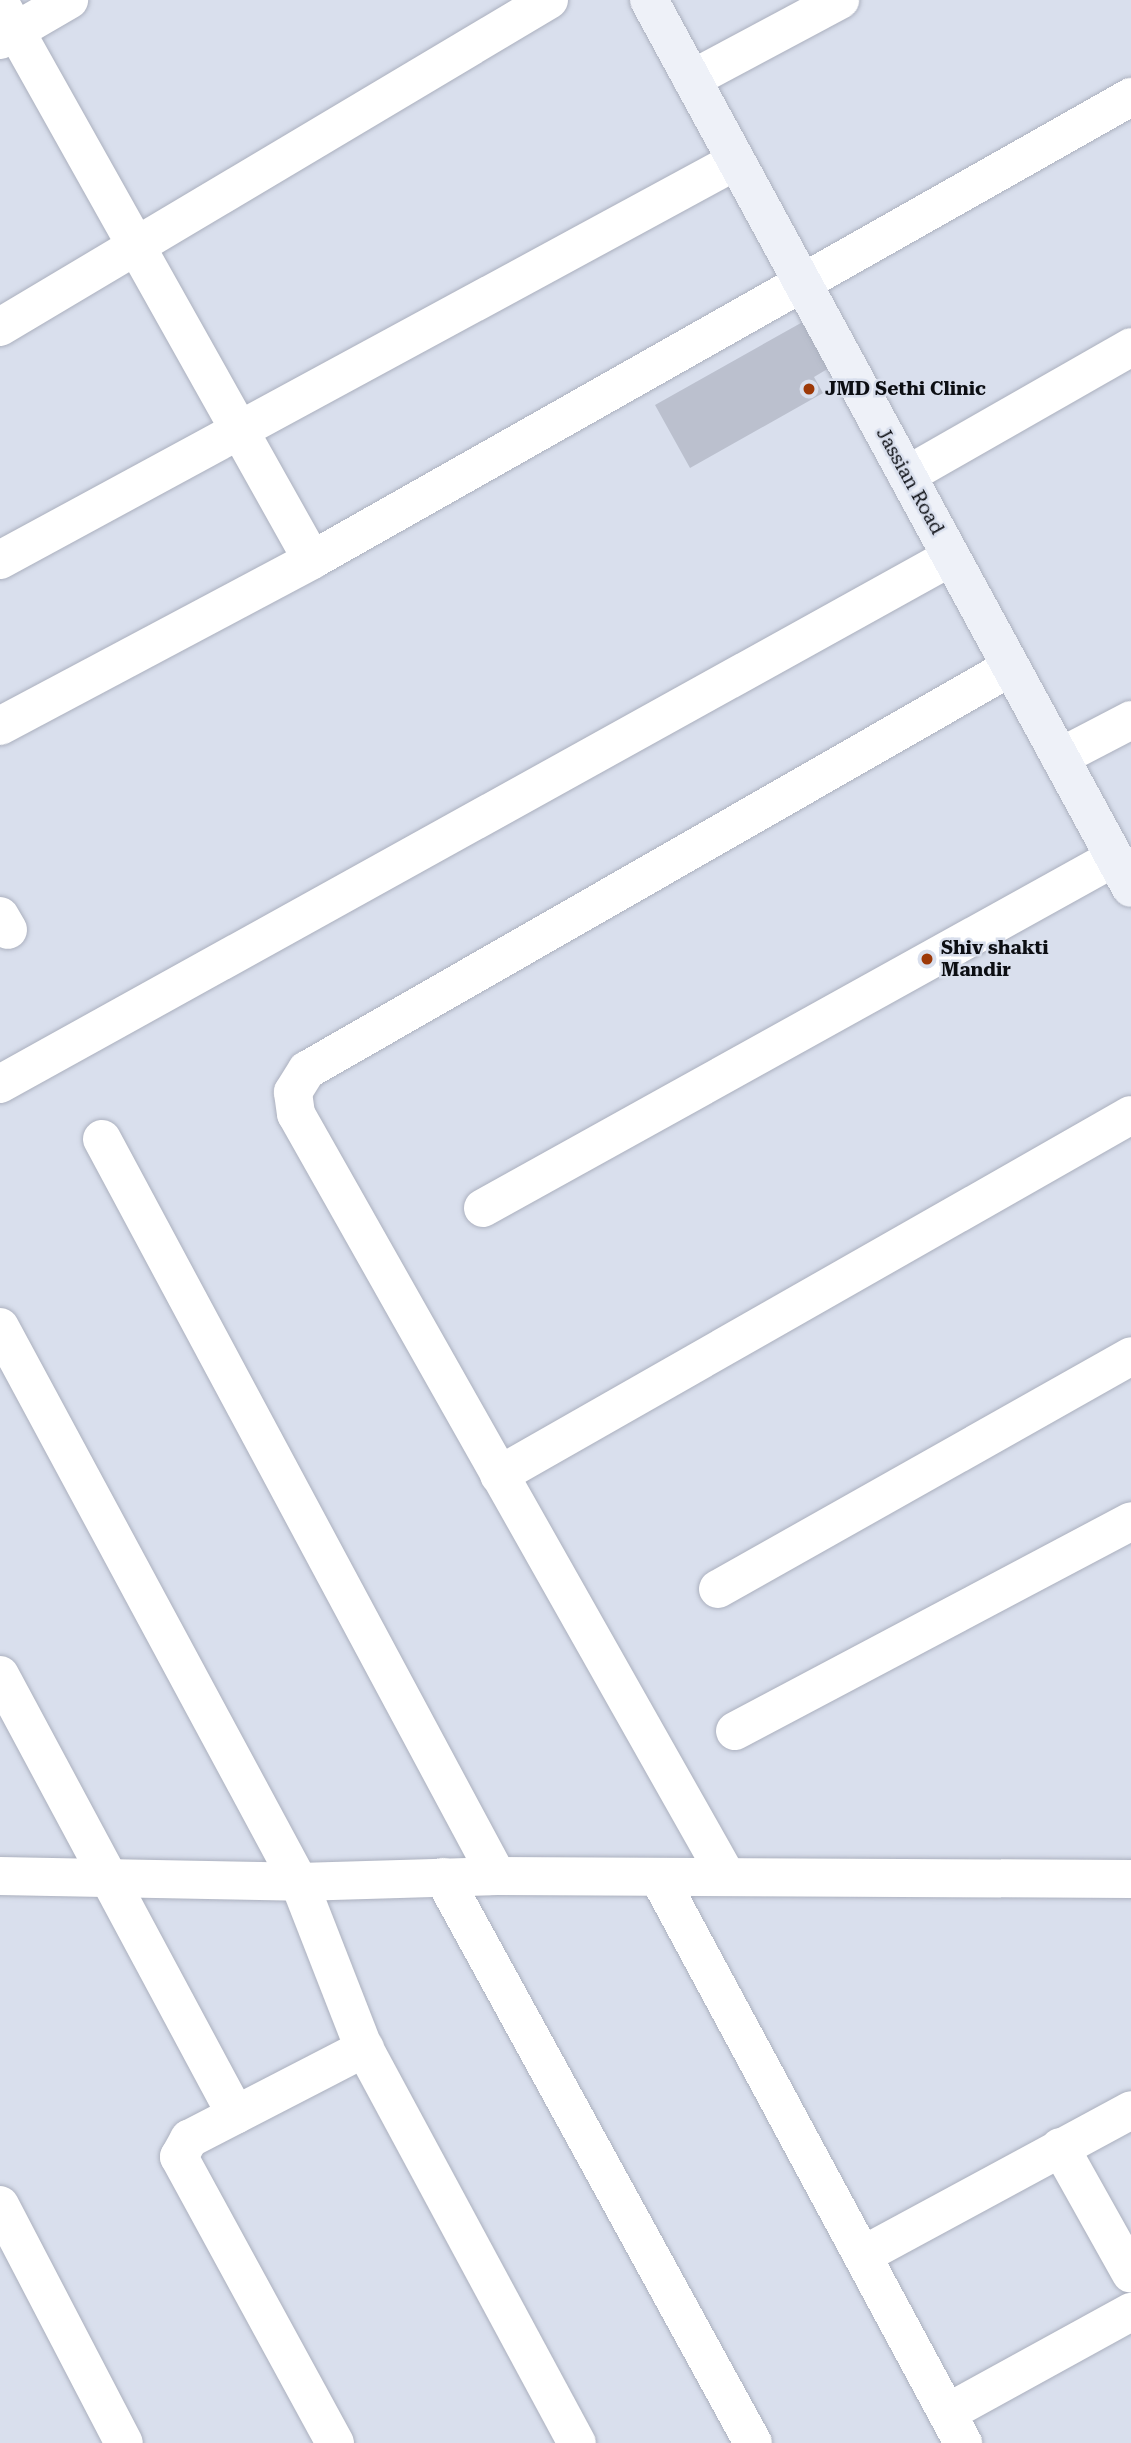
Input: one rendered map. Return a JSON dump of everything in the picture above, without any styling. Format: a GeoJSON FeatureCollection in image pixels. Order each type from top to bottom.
{"type":"FeatureCollection","features":[{"type":"Feature","properties":{"kind":"street"},"geometry":{"type":"LineString","coordinates":[[69,0],[5,25],[136,247],[312,559]]}},
{"type":"Feature","properties":{"kind":"street"},"geometry":{"type":"LineString","coordinates":[[0,327],[549,0]]}},
{"type":"Feature","properties":{"kind":"street","name":"Jassian Road"},"geometry":{"type":"LineString","coordinates":[[649,0],[1123,873]]}},
{"type":"Feature","properties":{"kind":"street"},"geometry":{"type":"LineString","coordinates":[[692,79],[840,0]]}},
{"type":"Feature","properties":{"kind":"street"},"geometry":{"type":"LineString","coordinates":[[0,726],[312,559],[800,278],[1131,97]]}},
{"type":"Feature","properties":{"kind":"street"},"geometry":{"type":"LineString","coordinates":[[0,560],[238,428],[736,161]]}},
{"type":"Feature","properties":{"kind":"street"},"geometry":{"type":"LineString","coordinates":[[907,475],[1131,347]]}},
{"type":"Feature","properties":{"kind":"street"},"geometry":{"type":"LineString","coordinates":[[0,1084],[951,557]]}},
{"type":"Feature","properties":{"kind":"street"},"geometry":{"type":"LineString","coordinates":[[727,1877],[296,1114],[297,1082],[307,1070],[693,845],[1011,667]]}},
{"type":"Feature","properties":{"kind":"street"},"geometry":{"type":"LineString","coordinates":[[1060,757],[1131,720]]}},
{"type":"Feature","properties":{"kind":"street"},"geometry":{"type":"LineString","coordinates":[[483,1208],[1123,873]]}},
{"type":"Feature","properties":{"kind":"street"},"geometry":{"type":"LineString","coordinates":[[499,1475],[1131,1115]]}},
{"type":"Feature","properties":{"kind":"street"},"geometry":{"type":"LineString","coordinates":[[102,1139],[497,1876]]}},
{"type":"Feature","properties":{"kind":"street"},"geometry":{"type":"LineString","coordinates":[[0,1327],[299,1882],[365,2048],[577,2443]]}},
{"type":"Feature","properties":{"kind":"street"},"geometry":{"type":"LineString","coordinates":[[718,1589],[1131,1356]]}},
{"type":"Feature","properties":{"kind":"street"},"geometry":{"type":"LineString","coordinates":[[735,1731],[1131,1521]]}},
{"type":"Feature","properties":{"kind":"street"},"geometry":{"type":"LineString","coordinates":[[0,1675],[236,2115]]}},
{"type":"Feature","properties":{"kind":"street"},"geometry":{"type":"LineString","coordinates":[[0,1876],[299,1882],[497,1876],[1131,1880]]}},
{"type":"Feature","properties":{"kind":"street"},"geometry":{"type":"LineString","coordinates":[[443,1878],[753,2443]]}},
{"type":"Feature","properties":{"kind":"street"},"geometry":{"type":"LineString","coordinates":[[659,1878],[865,2254],[955,2428],[1131,2312]]}},
{"type":"Feature","properties":{"kind":"street"},"geometry":{"type":"LineString","coordinates":[[335,2443],[179,2157],[189,2140],[365,2048]]}},
{"type":"Feature","properties":{"kind":"street"},"geometry":{"type":"LineString","coordinates":[[865,2254],[1131,2110]]}},
{"type":"Feature","properties":{"kind":"street"},"geometry":{"type":"LineString","coordinates":[[1060,2147],[1131,2274]]}},
{"type":"Feature","properties":{"kind":"street"},"geometry":{"type":"LineString","coordinates":[[0,2205],[124,2443]]}},
{"type":"Feature","properties":{"kind":"building"},"geometry":{"type":"Polygon","coordinates":[[[808,319],[834,365],[814,377],[823,393],[690,468],[655,405],[808,319]]]}},
{"type":"Feature","properties":{"kind":"place","name":"JMD Sethi Clinic"},"geometry":{"type":"Point","coordinates":[809,389]}},
{"type":"Feature","properties":{"kind":"place","name":"Shiv shakti Mandir"},"geometry":{"type":"Point","coordinates":[927,959]}}]}
